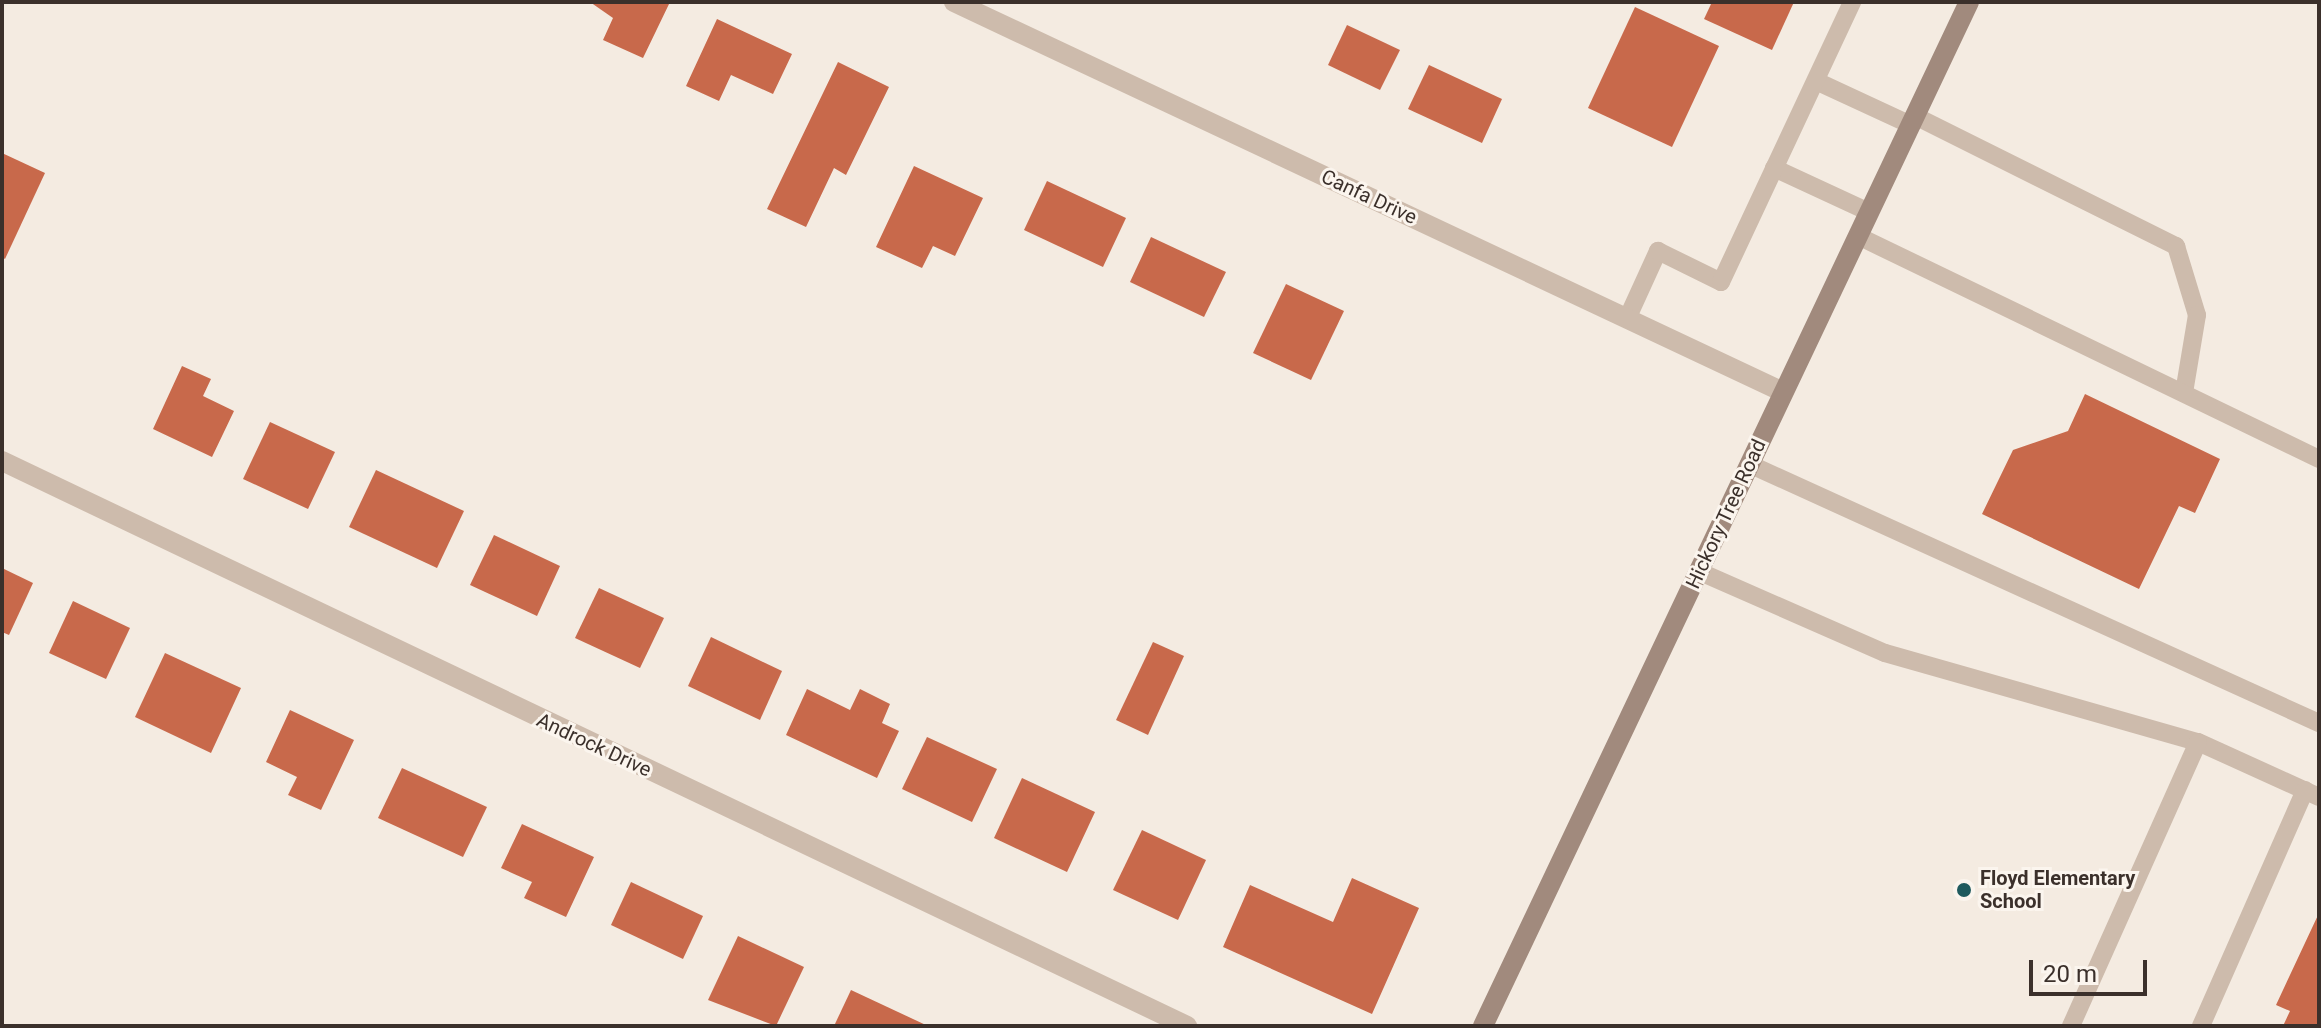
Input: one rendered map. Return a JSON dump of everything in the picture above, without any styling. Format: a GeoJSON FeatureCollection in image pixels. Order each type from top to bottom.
{"type":"FeatureCollection","features":[{"type":"Feature","properties":{"kind":"street","name":"Canfa Drive"},"geometry":{"type":"LineString","coordinates":[[954,2],[1783,392]]}},
{"type":"Feature","properties":{"kind":"street","name":"Hickory Tree Road"},"geometry":{"type":"LineString","coordinates":[[1483,1026],[1969,2]]}},
{"type":"Feature","properties":{"kind":"street","name":"Androck Drive"},"geometry":{"type":"LineString","coordinates":[[2,461],[1187,1026]]}},
{"type":"Feature","properties":{"kind":"lane"},"geometry":{"type":"LineString","coordinates":[[1627,319],[1658,251],[1721,282],[1852,2]]}},
{"type":"Feature","properties":{"kind":"lane"},"geometry":{"type":"LineString","coordinates":[[1816,81],[1913,120],[2176,246],[2197,315],[2184,393]]}},
{"type":"Feature","properties":{"kind":"lane"},"geometry":{"type":"LineString","coordinates":[[1774,168],[1869,212]]}},
{"type":"Feature","properties":{"kind":"lane"},"geometry":{"type":"LineString","coordinates":[[1858,236],[2319,459]]}},
{"type":"Feature","properties":{"kind":"lane"},"geometry":{"type":"LineString","coordinates":[[1749,464],[2319,723]]}},
{"type":"Feature","properties":{"kind":"lane"},"geometry":{"type":"LineString","coordinates":[[1698,571],[1885,653],[2198,742],[2312,794],[2201,1026]]}},
{"type":"Feature","properties":{"kind":"lane"},"geometry":{"type":"LineString","coordinates":[[2071,1026],[2198,742]]}},
{"type":"Feature","properties":{"kind":"building"},"geometry":{"type":"Polygon","coordinates":[[[590,2],[670,2],[643,58],[603,40],[613,18],[590,2]]]}},
{"type":"Feature","properties":{"kind":"building"},"geometry":{"type":"Polygon","coordinates":[[[1712,2],[1794,2],[1772,50],[1704,19],[1712,2]]]}},
{"type":"Feature","properties":{"kind":"building"},"geometry":{"type":"Polygon","coordinates":[[[1635,7],[1719,46],[1672,147],[1588,108],[1635,7]]]}},
{"type":"Feature","properties":{"kind":"building"},"geometry":{"type":"Polygon","coordinates":[[[717,19],[792,54],[773,94],[731,75],[719,101],[686,86],[717,19]]]}},
{"type":"Feature","properties":{"kind":"building"},"geometry":{"type":"Polygon","coordinates":[[[1347,25],[1400,50],[1380,90],[1328,65],[1347,25]]]}},
{"type":"Feature","properties":{"kind":"building"},"geometry":{"type":"Polygon","coordinates":[[[838,62],[889,87],[846,175],[834,168],[806,227],[767,209],[838,62]]]}},
{"type":"Feature","properties":{"kind":"building"},"geometry":{"type":"Polygon","coordinates":[[[1429,65],[1502,99],[1482,143],[1408,109],[1429,65]]]}},
{"type":"Feature","properties":{"kind":"building"},"geometry":{"type":"Polygon","coordinates":[[[2,153],[45,173],[5,259],[2,257],[2,153]]]}},
{"type":"Feature","properties":{"kind":"building"},"geometry":{"type":"Polygon","coordinates":[[[914,166],[983,198],[955,256],[933,246],[922,268],[876,247],[914,166]]]}},
{"type":"Feature","properties":{"kind":"building"},"geometry":{"type":"Polygon","coordinates":[[[1047,181],[1126,218],[1103,267],[1024,230],[1047,181]]]}},
{"type":"Feature","properties":{"kind":"building"},"geometry":{"type":"Polygon","coordinates":[[[1151,237],[1226,272],[1204,317],[1130,282],[1151,237]]]}},
{"type":"Feature","properties":{"kind":"building"},"geometry":{"type":"Polygon","coordinates":[[[1286,284],[1344,311],[1311,380],[1253,353],[1286,284]]]}},
{"type":"Feature","properties":{"kind":"building"},"geometry":{"type":"Polygon","coordinates":[[[182,366],[211,379],[203,396],[234,411],[212,457],[153,429],[182,366]]]}},
{"type":"Feature","properties":{"kind":"building"},"geometry":{"type":"Polygon","coordinates":[[[2085,394],[2220,459],[2195,513],[2179,506],[2139,589],[1982,514],[2013,450],[2068,431],[2085,394]]]}},
{"type":"Feature","properties":{"kind":"building"},"geometry":{"type":"Polygon","coordinates":[[[270,422],[335,452],[308,509],[243,479],[270,422]]]}},
{"type":"Feature","properties":{"kind":"building"},"geometry":{"type":"Polygon","coordinates":[[[376,470],[464,511],[437,568],[349,527],[376,470]]]}},
{"type":"Feature","properties":{"kind":"building"},"geometry":{"type":"Polygon","coordinates":[[[494,535],[560,566],[537,616],[470,585],[494,535]]]}},
{"type":"Feature","properties":{"kind":"building"},"geometry":{"type":"Polygon","coordinates":[[[2,568],[33,583],[9,635],[2,632],[2,568]]]}},
{"type":"Feature","properties":{"kind":"building"},"geometry":{"type":"Polygon","coordinates":[[[599,588],[664,618],[640,668],[575,638],[599,588]]]}},
{"type":"Feature","properties":{"kind":"building"},"geometry":{"type":"Polygon","coordinates":[[[73,601],[130,628],[106,679],[49,653],[73,601]]]}},
{"type":"Feature","properties":{"kind":"building"},"geometry":{"type":"Polygon","coordinates":[[[711,637],[782,671],[760,720],[688,686],[711,637]]]}},
{"type":"Feature","properties":{"kind":"building"},"geometry":{"type":"Polygon","coordinates":[[[1153,642],[1184,656],[1148,735],[1116,720],[1153,642]]]}},
{"type":"Feature","properties":{"kind":"building"},"geometry":{"type":"Polygon","coordinates":[[[165,653],[241,688],[211,753],[135,717],[165,653]]]}},
{"type":"Feature","properties":{"kind":"building"},"geometry":{"type":"Polygon","coordinates":[[[807,689],[850,710],[860,689],[890,704],[882,723],[899,731],[877,778],[786,735],[807,689]]]}},
{"type":"Feature","properties":{"kind":"building"},"geometry":{"type":"Polygon","coordinates":[[[290,710],[354,740],[321,810],[288,795],[297,777],[266,762],[290,710]]]}},
{"type":"Feature","properties":{"kind":"building"},"geometry":{"type":"Polygon","coordinates":[[[927,737],[997,769],[972,822],[902,789],[927,737]]]}},
{"type":"Feature","properties":{"kind":"building"},"geometry":{"type":"Polygon","coordinates":[[[402,768],[487,807],[463,857],[378,818],[402,768]]]}},
{"type":"Feature","properties":{"kind":"building"},"geometry":{"type":"Polygon","coordinates":[[[1022,778],[1095,812],[1067,872],[994,838],[1022,778]]]}},
{"type":"Feature","properties":{"kind":"building"},"geometry":{"type":"Polygon","coordinates":[[[522,824],[594,857],[566,917],[524,898],[532,882],[501,868],[522,824]]]}},
{"type":"Feature","properties":{"kind":"building"},"geometry":{"type":"Polygon","coordinates":[[[1142,830],[1206,860],[1178,920],[1113,890],[1142,830]]]}},
{"type":"Feature","properties":{"kind":"building"},"geometry":{"type":"Polygon","coordinates":[[[1352,878],[1419,908],[1372,1014],[1223,947],[1250,885],[1333,922],[1352,878]]]}},
{"type":"Feature","properties":{"kind":"building"},"geometry":{"type":"Polygon","coordinates":[[[631,882],[703,916],[683,959],[611,925],[631,882]]]}},
{"type":"Feature","properties":{"kind":"building"},"geometry":{"type":"Polygon","coordinates":[[[2319,913],[2319,1026],[2283,1026],[2290,1011],[2276,1005],[2319,913]]]}},
{"type":"Feature","properties":{"kind":"building"},"geometry":{"type":"Polygon","coordinates":[[[738,936],[804,967],[776,1026],[708,1000],[738,936]]]}},
{"type":"Feature","properties":{"kind":"building"},"geometry":{"type":"Polygon","coordinates":[[[851,990],[928,1026],[834,1026],[851,990]]]}},
{"type":"Feature","properties":{"kind":"place","name":"Floyd Elementary School"},"geometry":{"type":"Point","coordinates":[1964,890]}}]}
